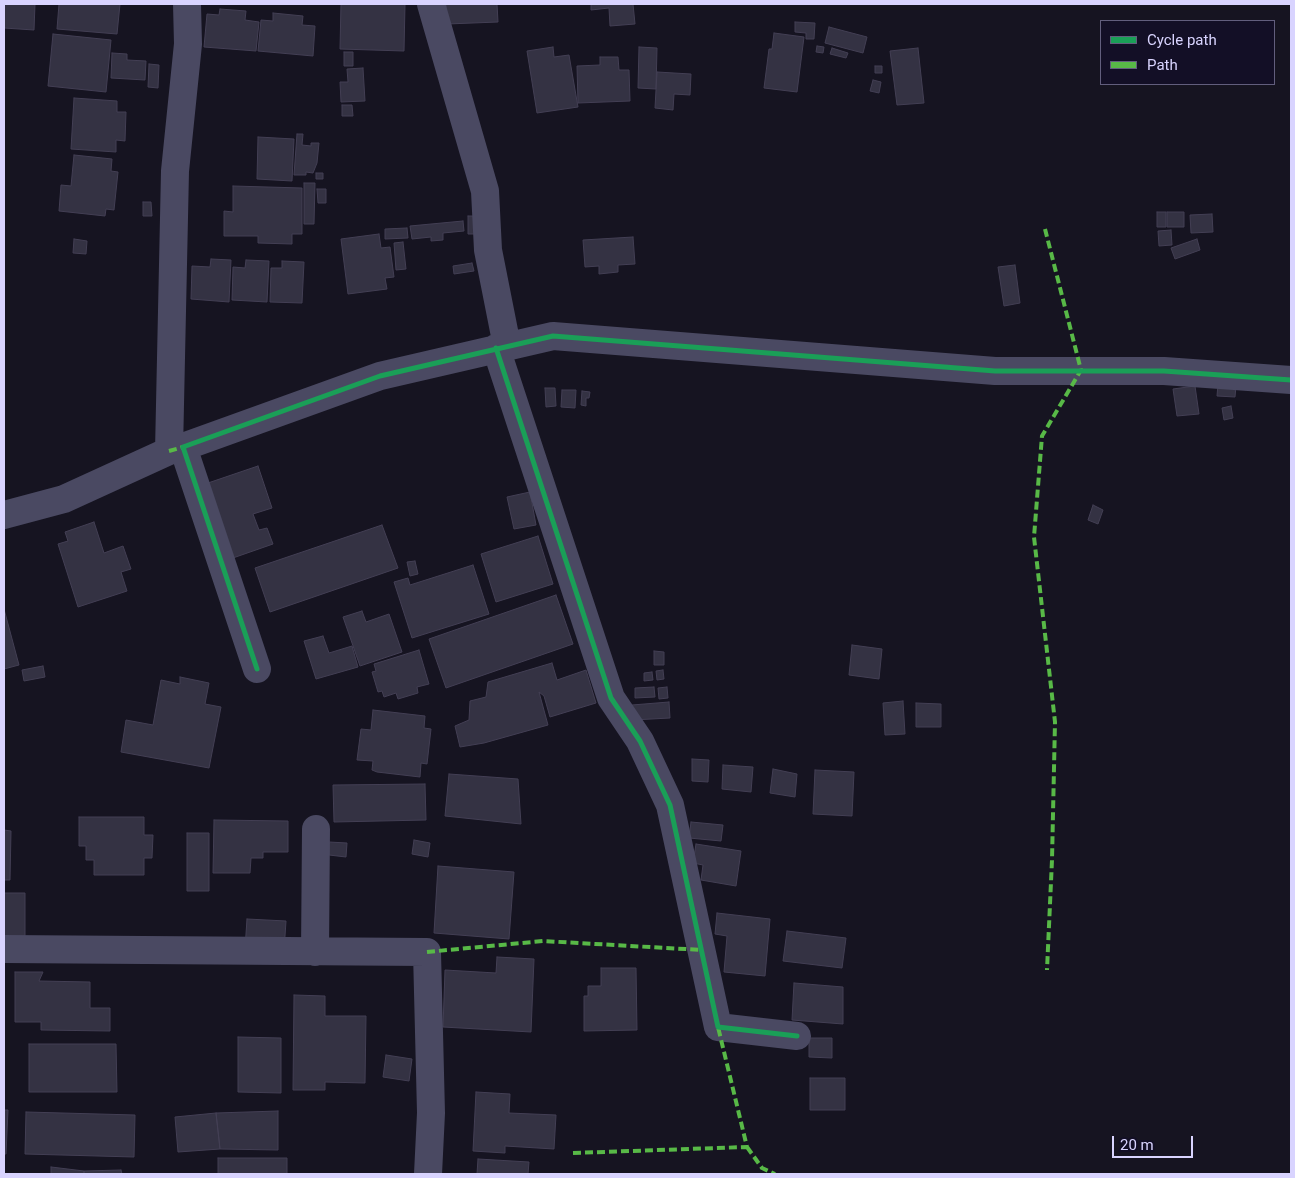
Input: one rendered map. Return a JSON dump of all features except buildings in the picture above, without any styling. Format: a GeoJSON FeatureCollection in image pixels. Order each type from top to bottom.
{"type":"FeatureCollection","features":[{"type":"Feature","properties":{"kind":"street"},"geometry":{"type":"LineString","coordinates":[[4,515],[64,499],[169,451],[175,170],[188,44],[187,4]]}},
{"type":"Feature","properties":{"kind":"street"},"geometry":{"type":"LineString","coordinates":[[431,4],[485,190],[488,250],[502,347],[611,698],[640,741],[670,805],[718,1027],[797,1036]]}},
{"type":"Feature","properties":{"kind":"street"},"geometry":{"type":"LineString","coordinates":[[257,670],[183,447],[380,376],[553,336],[995,371],[1164,370],[1291,380]]}},
{"type":"Feature","properties":{"kind":"street"},"geometry":{"type":"LineString","coordinates":[[315,952],[316,829]]}},
{"type":"Feature","properties":{"kind":"street"},"geometry":{"type":"LineString","coordinates":[[4,949],[245,949],[315,952],[427,952],[431,1113],[428,1174]]}},
{"type":"Feature","properties":{"kind":"marked path"},"geometry":{"type":"LineString","coordinates":[[1045,229],[1081,370],[1042,436],[1034,537],[1055,722],[1047,970]]}},
{"type":"Feature","properties":{"kind":"marked path"},"geometry":{"type":"LineString","coordinates":[[169,451],[183,447]]}},
{"type":"Feature","properties":{"kind":"marked path"},"geometry":{"type":"LineString","coordinates":[[427,952],[543,941],[702,950]]}},
{"type":"Feature","properties":{"kind":"marked path"},"geometry":{"type":"LineString","coordinates":[[573,1153],[747,1147],[718,1027]]}},
{"type":"Feature","properties":{"kind":"marked path"},"geometry":{"type":"LineString","coordinates":[[747,1147],[762,1168],[775,1174]]}},
{"type":"Feature","properties":{"kind":"cycle path"},"geometry":{"type":"LineString","coordinates":[[257,669],[183,447],[380,376],[553,336],[995,371],[1164,371],[1291,380]]}},
{"type":"Feature","properties":{"kind":"cycle path"},"geometry":{"type":"LineString","coordinates":[[496,348],[611,698],[640,741],[670,805],[718,1027],[797,1036]]}}]}
